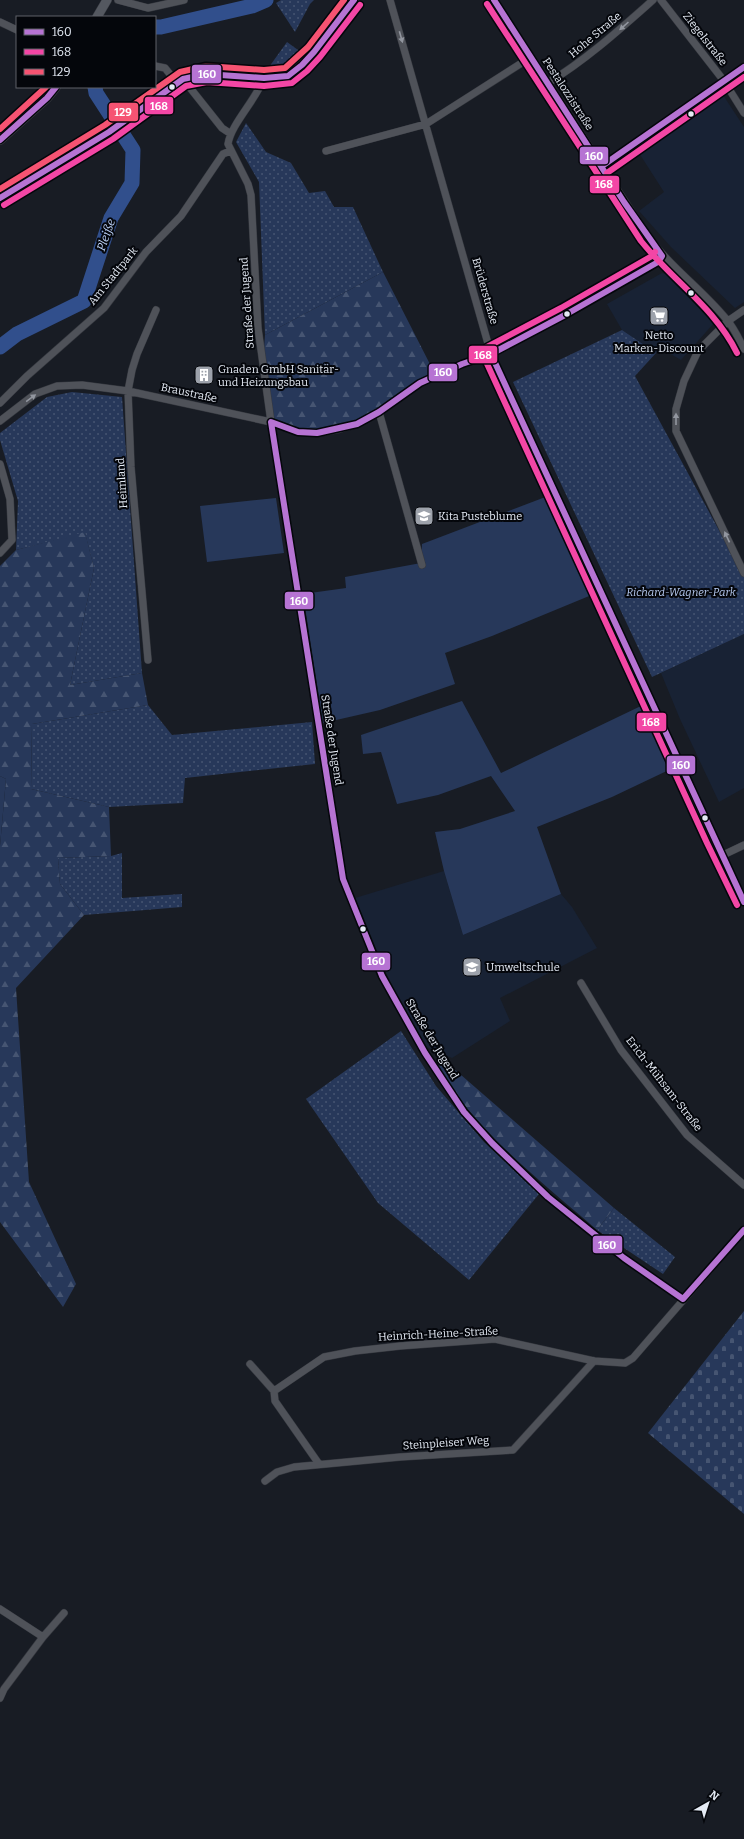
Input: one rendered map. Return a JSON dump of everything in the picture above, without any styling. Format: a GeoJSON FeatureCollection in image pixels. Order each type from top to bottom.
{"type":"FeatureCollection","features":[{"type":"Feature","properties":{"kind":"street"},"geometry":{"type":"LineString","coordinates":[[98,16],[108,0]]}},
{"type":"Feature","properties":{"kind":"street"},"geometry":{"type":"LineString","coordinates":[[118,0],[148,8],[184,0]]}},
{"type":"Feature","properties":{"kind":"street"},"geometry":{"type":"LineString","coordinates":[[0,198],[109,132],[180,81],[206,74],[264,78],[288,76],[302,66],[354,0]]}},
{"type":"Feature","properties":{"kind":"street","name":"Brüderstraße"},"geometry":{"type":"LineString","coordinates":[[390,0],[491,354],[721,856],[744,902]]}},
{"type":"Feature","properties":{"kind":"street","name":"Pestalozzistraße"},"geometry":{"type":"LineString","coordinates":[[494,0],[624,202],[662,256],[696,287],[728,321],[744,349]]}},
{"type":"Feature","properties":{"kind":"street","name":"Hohe Straße"},"geometry":{"type":"LineString","coordinates":[[548,83],[600,48],[653,0]]}},
{"type":"Feature","properties":{"kind":"street","name":"Ziegelstraße"},"geometry":{"type":"LineString","coordinates":[[661,0],[724,81],[744,113]]}},
{"type":"Feature","properties":{"kind":"street"},"geometry":{"type":"LineString","coordinates":[[0,22],[16,30]]}},
{"type":"Feature","properties":{"kind":"street"},"geometry":{"type":"LineString","coordinates":[[326,151],[426,124],[531,57]]}},
{"type":"Feature","properties":{"kind":"street"},"geometry":{"type":"LineString","coordinates":[[156,66],[165,68],[180,81],[222,128],[231,134]]}},
{"type":"Feature","properties":{"kind":"street"},"geometry":{"type":"LineString","coordinates":[[602,166],[744,67]]}},
{"type":"Feature","properties":{"kind":"street"},"geometry":{"type":"LineString","coordinates":[[230,151],[228,144],[231,134],[260,89],[264,78]]}},
{"type":"Feature","properties":{"kind":"street"},"geometry":{"type":"LineString","coordinates":[[0,140],[48,98],[55,88]]}},
{"type":"Feature","properties":{"kind":"street","name":"Am Stadtpark"},"geometry":{"type":"LineString","coordinates":[[0,403],[27,376],[104,308],[146,252],[181,216],[223,154],[230,151]]}},
{"type":"Feature","properties":{"kind":"street","name":"Straße der Jugend"},"geometry":{"type":"LineString","coordinates":[[230,151],[248,184],[251,195],[258,328],[271,422],[343,879],[382,976],[425,1053],[464,1112],[492,1143],[548,1197],[624,1258],[683,1299]]}},
{"type":"Feature","properties":{"kind":"street","name":"Braustraße"},"geometry":{"type":"LineString","coordinates":[[0,421],[35,394],[57,386],[82,385],[128,391],[271,422],[298,432],[318,433],[357,424],[379,412],[420,383],[462,364],[491,354],[565,315],[658,262],[662,256]]}},
{"type":"Feature","properties":{"kind":"street","name":"Heimland"},"geometry":{"type":"LineString","coordinates":[[148,660],[131,467],[128,391],[137,354],[156,310]]}},
{"type":"Feature","properties":{"kind":"street"},"geometry":{"type":"LineString","coordinates":[[744,310],[728,321],[698,351],[684,381],[676,409],[676,431],[744,572]]}},
{"type":"Feature","properties":{"kind":"street"},"geometry":{"type":"LineString","coordinates":[[379,412],[422,565]]}},
{"type":"Feature","properties":{"kind":"street"},"geometry":{"type":"LineString","coordinates":[[0,464],[10,499],[12,540],[0,553]]}},
{"type":"Feature","properties":{"kind":"street"},"geometry":{"type":"LineString","coordinates":[[721,856],[744,845]]}},
{"type":"Feature","properties":{"kind":"street","name":"Erich-Mühsam-Straße"},"geometry":{"type":"LineString","coordinates":[[582,983],[621,1050],[687,1135],[744,1185]]}},
{"type":"Feature","properties":{"kind":"street","name":"Heinrich-Heine-Straße"},"geometry":{"type":"LineString","coordinates":[[274,1391],[324,1357],[355,1351],[400,1346],[496,1339],[594,1361],[625,1363],[633,1358],[744,1230]]}},
{"type":"Feature","properties":{"kind":"street","name":"Steinpleiser Weg"},"geometry":{"type":"LineString","coordinates":[[265,1481],[277,1472],[294,1467],[513,1450],[594,1361]]}},
{"type":"Feature","properties":{"kind":"street"},"geometry":{"type":"LineString","coordinates":[[250,1364],[274,1391],[275,1400],[319,1464]]}},
{"type":"Feature","properties":{"kind":"street"},"geometry":{"type":"LineString","coordinates":[[0,1609],[43,1637]]}},
{"type":"Feature","properties":{"kind":"street"},"geometry":{"type":"LineString","coordinates":[[0,1698],[4,1689],[43,1637],[64,1613]]}},
{"type":"Feature","properties":{"kind":"shaded area"},"geometry":{"type":"Polygon","coordinates":[[[723,95],[744,127],[744,302],[735,308],[671,247],[639,211],[664,192],[639,153],[723,95]]]}},
{"type":"Feature","properties":{"kind":"shaded area"},"geometry":{"type":"Polygon","coordinates":[[[662,273],[669,275],[697,303],[714,323],[681,360],[662,349],[656,353],[622,330],[607,304],[662,273]]]}},
{"type":"Feature","properties":{"kind":"shaded area"},"geometry":{"type":"Polygon","coordinates":[[[744,634],[744,788],[719,802],[680,719],[661,673],[744,634]]]}},
{"type":"Feature","properties":{"kind":"shaded area","name":"Umweltschule"},"geometry":{"type":"Polygon","coordinates":[[[444,871],[463,935],[561,894],[572,907],[597,948],[500,998],[510,1021],[452,1058],[422,1045],[388,977],[355,898],[444,871]]]}},
{"type":"Feature","properties":{"kind":"green space"},"geometry":{"type":"Polygon","coordinates":[[[281,0],[314,0],[310,4],[295,32],[276,3],[281,0]]]}},
{"type":"Feature","properties":{"kind":"green space"},"geometry":{"type":"Polygon","coordinates":[[[287,42],[305,55],[297,63],[289,67],[269,67],[287,42]]]}},
{"type":"Feature","properties":{"kind":"green space"},"geometry":{"type":"Polygon","coordinates":[[[246,123],[266,152],[291,163],[309,193],[325,191],[334,207],[353,207],[383,272],[265,335],[259,182],[236,142],[246,123]]]}},
{"type":"Feature","properties":{"kind":"green space"},"geometry":{"type":"Polygon","coordinates":[[[383,272],[436,376],[357,424],[318,433],[271,422],[263,361],[265,335],[383,272]]]}},
{"type":"Feature","properties":{"kind":"green space","name":"Richard-Wagner-Park"},"geometry":{"type":"Polygon","coordinates":[[[622,330],[656,353],[635,376],[744,576],[744,634],[652,677],[513,382],[622,330]]]}},
{"type":"Feature","properties":{"kind":"green space"},"geometry":{"type":"Polygon","coordinates":[[[72,392],[122,397],[142,673],[70,685],[94,568],[85,533],[16,550],[18,501],[0,440],[0,433],[47,397],[72,392]]]}},
{"type":"Feature","properties":{"kind":"green space"},"geometry":{"type":"Polygon","coordinates":[[[548,496],[594,594],[492,636],[445,653],[455,684],[380,710],[323,723],[303,594],[346,588],[345,577],[421,563],[422,544],[548,496]]]}},
{"type":"Feature","properties":{"kind":"green space"},"geometry":{"type":"Polygon","coordinates":[[[276,498],[284,553],[207,562],[200,506],[276,498]]]}},
{"type":"Feature","properties":{"kind":"green space"},"geometry":{"type":"Polygon","coordinates":[[[85,532],[94,568],[70,685],[142,673],[148,705],[32,724],[31,789],[109,807],[111,856],[58,858],[60,884],[84,915],[16,988],[29,1182],[76,1284],[63,1307],[0,1222],[0,846],[6,779],[0,776],[0,566],[16,550],[85,532]]]}},
{"type":"Feature","properties":{"kind":"green space"},"geometry":{"type":"Polygon","coordinates":[[[462,701],[501,773],[643,705],[673,768],[612,797],[537,827],[561,894],[463,935],[444,871],[435,832],[460,829],[515,811],[491,776],[438,795],[397,804],[381,752],[363,754],[361,735],[462,701]]]}},
{"type":"Feature","properties":{"kind":"green space"},"geometry":{"type":"Polygon","coordinates":[[[148,705],[172,735],[312,722],[315,764],[185,778],[183,803],[109,807],[31,789],[32,724],[148,705]]]}},
{"type":"Feature","properties":{"kind":"green space"},"geometry":{"type":"Polygon","coordinates":[[[0,776],[6,779],[0,846],[0,776]]]}},
{"type":"Feature","properties":{"kind":"green space"},"geometry":{"type":"Polygon","coordinates":[[[122,853],[122,898],[182,894],[182,907],[84,915],[60,884],[58,858],[111,856],[122,853]]]}},
{"type":"Feature","properties":{"kind":"green space"},"geometry":{"type":"Polygon","coordinates":[[[401,1031],[436,1086],[484,1142],[539,1194],[469,1280],[378,1203],[306,1099],[401,1031]]]}},
{"type":"Feature","properties":{"kind":"green space"},"geometry":{"type":"Polygon","coordinates":[[[436,1060],[453,1068],[614,1208],[597,1230],[531,1173],[486,1130],[449,1084],[436,1060]]]}},
{"type":"Feature","properties":{"kind":"green space"},"geometry":{"type":"Polygon","coordinates":[[[614,1208],[675,1257],[663,1274],[597,1230],[614,1208]]]}},
{"type":"Feature","properties":{"kind":"green space"},"geometry":{"type":"Polygon","coordinates":[[[744,1311],[744,1514],[648,1433],[744,1311]]]}},
{"type":"Feature","properties":{"kind":"waterway","name":"Pleiße"},"geometry":{"type":"LineString","coordinates":[[156,27],[252,6],[266,0]]}},
{"type":"Feature","properties":{"kind":"waterway","name":"Pleiße"},"geometry":{"type":"LineString","coordinates":[[0,347],[17,334],[84,301],[111,218],[132,183],[133,150],[96,93],[95,88]]}},
{"type":"Feature","properties":{"kind":"transit line","name":"129"},"geometry":{"type":"LineString","coordinates":[[0,189],[105,125],[180,72],[206,66],[264,70],[285,68],[308,47],[344,0]]}},
{"type":"Feature","properties":{"kind":"transit line","name":"160"},"geometry":{"type":"LineString","coordinates":[[0,198],[109,132],[183,79],[206,74],[264,78],[288,76],[302,65],[314,52],[354,0]]}},
{"type":"Feature","properties":{"kind":"transit line","name":"160"},"geometry":{"type":"LineString","coordinates":[[494,0],[624,202],[662,256],[658,262],[565,315],[491,354],[462,364],[420,383],[379,412],[357,424],[317,433],[298,432],[271,422],[343,879],[382,976],[425,1053],[464,1112],[492,1143],[548,1197],[624,1258],[683,1299],[744,1230]]}},
{"type":"Feature","properties":{"kind":"transit line","name":"168"},"geometry":{"type":"LineString","coordinates":[[487,4],[641,241],[705,308],[728,337],[737,353]]}},
{"type":"Feature","properties":{"kind":"transit line","name":"168"},"geometry":{"type":"LineString","coordinates":[[4,205],[113,139],[186,86],[207,82],[264,86],[292,83],[307,71],[320,57],[360,5]]}},
{"type":"Feature","properties":{"kind":"transit line","name":"160"},"geometry":{"type":"LineString","coordinates":[[602,166],[744,67]]}},
{"type":"Feature","properties":{"kind":"transit line","name":"168"},"geometry":{"type":"LineString","coordinates":[[607,173],[744,77]]}},
{"type":"Feature","properties":{"kind":"transit line","name":"129"},"geometry":{"type":"LineString","coordinates":[[0,129],[45,88]]}},
{"type":"Feature","properties":{"kind":"transit line","name":"160"},"geometry":{"type":"LineString","coordinates":[[0,140],[47,98],[55,88]]}},
{"type":"Feature","properties":{"kind":"transit line","name":"168"},"geometry":{"type":"LineString","coordinates":[[655,252],[652,256],[561,308],[487,347],[483,355],[707,843],[737,905]]}},
{"type":"Feature","properties":{"kind":"transit line","name":"160"},"geometry":{"type":"LineString","coordinates":[[491,354],[744,902]]}},
{"type":"Feature","properties":{"kind":"place","name":"Netto Marken-Discount"},"geometry":{"type":"Point","coordinates":[659,316]}},
{"type":"Feature","properties":{"kind":"place","name":"Gnaden GmbH Sanitär- und Heizungsbau"},"geometry":{"type":"Point","coordinates":[204,375]}},
{"type":"Feature","properties":{"kind":"place","name":"Kita Pusteblume"},"geometry":{"type":"Point","coordinates":[424,516]}},
{"type":"Feature","properties":{"kind":"place","name":"Umweltschule"},"geometry":{"type":"Point","coordinates":[472,967]}}]}
